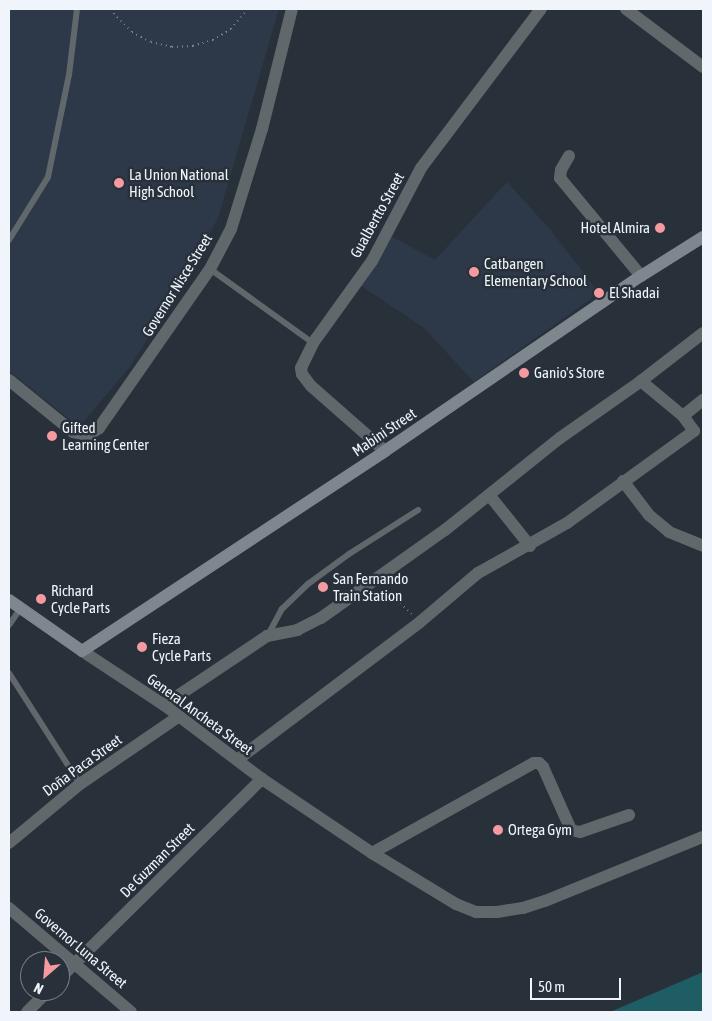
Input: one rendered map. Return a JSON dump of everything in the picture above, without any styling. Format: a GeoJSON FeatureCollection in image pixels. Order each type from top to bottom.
{"type":"FeatureCollection","features":[{"type":"Feature","properties":{"kind":"main road","name":"Mabini Street"},"geometry":{"type":"LineString","coordinates":[[82,651],[385,451],[642,276],[703,237]]}},
{"type":"Feature","properties":{"kind":"main road","name":"General Ancheta Street"},"geometry":{"type":"LineString","coordinates":[[9,600],[82,651]]}},
{"type":"Feature","properties":{"kind":"street","name":"Governor Nisce Street"},"geometry":{"type":"LineString","coordinates":[[9,380],[73,432],[80,435],[93,434],[142,369],[210,269],[231,229],[245,187],[292,9]]}},
{"type":"Feature","properties":{"kind":"street","name":"Gualbertto Street"},"geometry":{"type":"LineString","coordinates":[[385,451],[306,381],[301,368],[313,343],[372,261],[421,168],[541,9]]}},
{"type":"Feature","properties":{"kind":"street"},"geometry":{"type":"LineString","coordinates":[[626,9],[701,60]]}},
{"type":"Feature","properties":{"kind":"street"},"geometry":{"type":"LineString","coordinates":[[569,156],[560,170],[560,178],[642,276]]}},
{"type":"Feature","properties":{"kind":"street"},"geometry":{"type":"LineString","coordinates":[[164,705],[267,636],[297,630],[321,618],[490,496],[560,438],[641,381],[703,333]]}},
{"type":"Feature","properties":{"kind":"street"},"geometry":{"type":"LineString","coordinates":[[237,760],[420,622],[478,573],[530,546],[567,523],[696,430],[683,416],[641,381]]}},
{"type":"Feature","properties":{"kind":"street"},"geometry":{"type":"LineString","coordinates":[[683,416],[703,400]]}},
{"type":"Feature","properties":{"kind":"street"},"geometry":{"type":"LineString","coordinates":[[623,481],[649,515],[669,532],[703,546]]}},
{"type":"Feature","properties":{"kind":"street"},"geometry":{"type":"LineString","coordinates":[[490,496],[530,546]]}},
{"type":"Feature","properties":{"kind":"street","name":"General Ancheta Street"},"geometry":{"type":"LineString","coordinates":[[82,651],[164,705],[262,779],[372,853],[456,904],[476,912],[497,912],[523,908],[545,901],[703,837]]}},
{"type":"Feature","properties":{"kind":"street","name":"Doña Paca Street"},"geometry":{"type":"LineString","coordinates":[[9,843],[80,784],[178,717]]}},
{"type":"Feature","properties":{"kind":"street"},"geometry":{"type":"LineString","coordinates":[[372,853],[534,762],[539,763],[543,767],[571,830],[580,832],[629,815]]}},
{"type":"Feature","properties":{"kind":"street","name":"De Guzman Street"},"geometry":{"type":"LineString","coordinates":[[70,967],[262,779]]}},
{"type":"Feature","properties":{"kind":"street","name":"Governor Luna Street"},"geometry":{"type":"LineString","coordinates":[[9,908],[131,1012]]}},
{"type":"Feature","properties":{"kind":"street"},"geometry":{"type":"LineString","coordinates":[[27,1012],[38,1001]]}},
{"type":"Feature","properties":{"kind":"lane"},"geometry":{"type":"LineString","coordinates":[[9,240],[48,177],[69,75],[77,9]]}},
{"type":"Feature","properties":{"kind":"lane"},"geometry":{"type":"LineString","coordinates":[[210,269],[313,343]]}},
{"type":"Feature","properties":{"kind":"lane"},"geometry":{"type":"LineString","coordinates":[[267,636],[282,609],[308,584],[348,554],[418,510]]}},
{"type":"Feature","properties":{"kind":"lane"},"geometry":{"type":"LineString","coordinates":[[9,625],[21,608]]}},
{"type":"Feature","properties":{"kind":"lane"},"geometry":{"type":"LineString","coordinates":[[9,673],[80,784]]}},
{"type":"Feature","properties":{"kind":"path"},"geometry":{"type":"LineString","coordinates":[[111,9],[132,32],[151,42],[172,47],[193,46],[213,40],[231,29],[248,9]]}},
{"type":"Feature","properties":{"kind":"shaded area","name":"La Union National High School"},"geometry":{"type":"Polygon","coordinates":[[[9,9],[279,9],[218,218],[183,282],[130,367],[79,427],[9,371],[9,9]]]}},
{"type":"Feature","properties":{"kind":"shaded area","name":"Catbangen Elementary School"},"geometry":{"type":"Polygon","coordinates":[[[507,182],[549,228],[599,293],[474,382],[424,328],[357,283],[389,235],[435,260],[507,182]]]}},
{"type":"Feature","properties":{"kind":"water"},"geometry":{"type":"Polygon","coordinates":[[[703,972],[703,1012],[610,1012],[703,972]]]}},
{"type":"Feature","properties":{"kind":"place","name":"La Union National High School"},"geometry":{"type":"Point","coordinates":[119,183]}},
{"type":"Feature","properties":{"kind":"place","name":"Hotel Almira"},"geometry":{"type":"Point","coordinates":[660,228]}},
{"type":"Feature","properties":{"kind":"place","name":"Catbangen Elementary School"},"geometry":{"type":"Point","coordinates":[474,272]}},
{"type":"Feature","properties":{"kind":"place","name":"El Shadai"},"geometry":{"type":"Point","coordinates":[599,293]}},
{"type":"Feature","properties":{"kind":"place","name":"Ganio's Store"},"geometry":{"type":"Point","coordinates":[524,373]}},
{"type":"Feature","properties":{"kind":"place","name":"Gifted Learning Center"},"geometry":{"type":"Point","coordinates":[52,436]}},
{"type":"Feature","properties":{"kind":"place","name":"San Fernando Train Station"},"geometry":{"type":"Point","coordinates":[323,587]}},
{"type":"Feature","properties":{"kind":"place","name":"Richard Cycle Parts"},"geometry":{"type":"Point","coordinates":[41,599]}},
{"type":"Feature","properties":{"kind":"place","name":"Fieza Cycle Parts"},"geometry":{"type":"Point","coordinates":[142,647]}},
{"type":"Feature","properties":{"kind":"place","name":"Ortega Gym"},"geometry":{"type":"Point","coordinates":[498,830]}}]}
